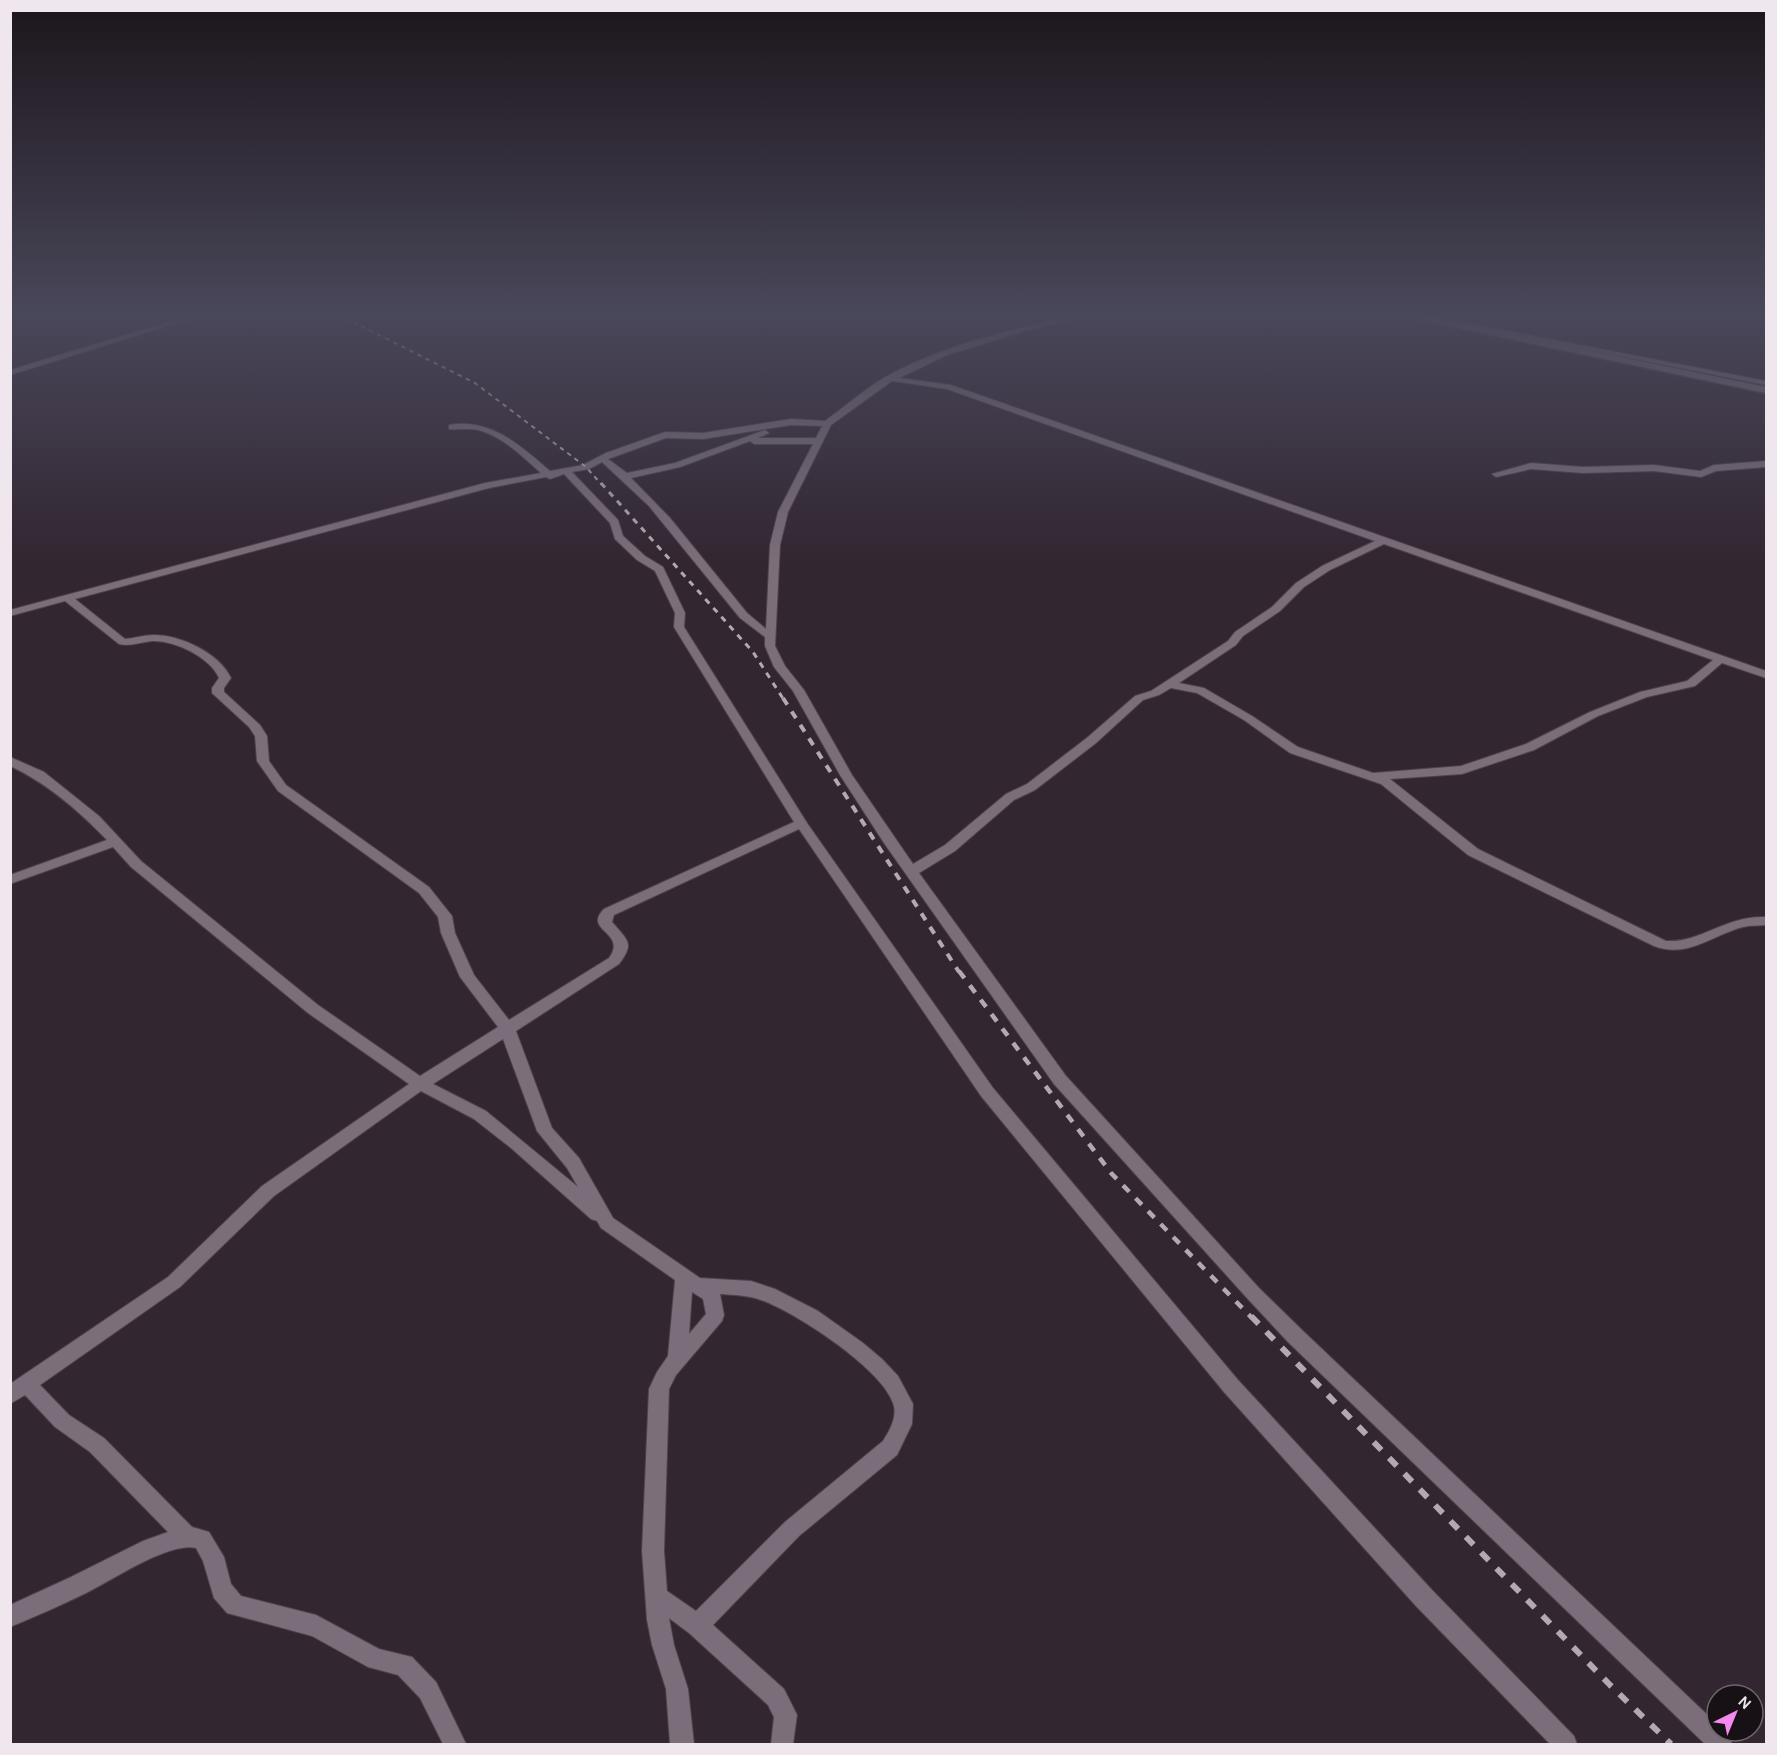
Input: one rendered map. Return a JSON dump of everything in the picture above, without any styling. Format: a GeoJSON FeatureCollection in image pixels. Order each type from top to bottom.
{"type":"FeatureCollection","features":[{"type":"Feature","properties":{"kind":"street"},"geometry":{"type":"LineString","coordinates":[[861,396],[827,424],[783,512],[775,545],[770,646],[780,667],[798,690],[846,775],[1060,1080],[1252,1293],[1720,1744]]}},
{"type":"Feature","properties":{"kind":"street"},"geometry":{"type":"LineString","coordinates":[[972,396],[1767,675]]}},
{"type":"Feature","properties":{"kind":"street"},"geometry":{"type":"LineString","coordinates":[[10,613],[502,482],[567,472],[597,463],[665,435],[711,435],[782,424],[827,424]]}},
{"type":"Feature","properties":{"kind":"street"},"geometry":{"type":"LineString","coordinates":[[627,476],[677,465],[777,429],[782,424]]}},
{"type":"Feature","properties":{"kind":"street"},"geometry":{"type":"LineString","coordinates":[[452,427],[478,425],[520,450],[550,476]]}},
{"type":"Feature","properties":{"kind":"street"},"geometry":{"type":"LineString","coordinates":[[687,436],[707,441],[817,441]]}},
{"type":"Feature","properties":{"kind":"street"},"geometry":{"type":"LineString","coordinates":[[603,459],[627,476],[649,498],[746,621],[771,636]]}},
{"type":"Feature","properties":{"kind":"street"},"geometry":{"type":"LineString","coordinates":[[1496,474],[1531,465],[1582,470],[1622,467],[1654,468],[1701,474],[1714,468],[1767,464]]}},
{"type":"Feature","properties":{"kind":"street"},"geometry":{"type":"LineString","coordinates":[[567,472],[615,522],[618,537],[641,558],[659,569],[680,613],[679,627],[801,823],[987,1092],[1231,1386],[1424,1598],[1566,1744]]}},
{"type":"Feature","properties":{"kind":"street"},"geometry":{"type":"LineString","coordinates":[[912,871],[950,848],[1010,797],[1031,787],[1092,740],[1139,698],[1169,684],[1222,650],[1239,634],[1276,609],[1300,585],[1326,568],[1384,540]]}},
{"type":"Feature","properties":{"kind":"street"},"geometry":{"type":"LineString","coordinates":[[66,598],[123,642],[163,638],[180,644],[219,666],[225,678],[218,688],[218,693],[254,725],[261,736],[263,761],[282,788],[408,878],[429,896],[445,916],[448,933],[467,977],[507,1028],[545,1131],[573,1163],[607,1223]]}},
{"type":"Feature","properties":{"kind":"street"},"geometry":{"type":"LineString","coordinates":[[1371,777],[1462,770],[1530,747],[1594,714],[1644,693],[1691,684],[1721,659]]}},
{"type":"Feature","properties":{"kind":"street"},"geometry":{"type":"LineString","coordinates":[[1169,684],[1200,690],[1248,718],[1294,750],[1385,781],[1473,852],[1648,939],[1671,946],[1703,939],[1740,920],[1767,921]]}},
{"type":"Feature","properties":{"kind":"street"},"geometry":{"type":"LineString","coordinates":[[10,761],[39,775],[94,819],[136,864],[313,1009],[420,1084],[480,1115],[517,1144],[607,1223],[693,1280],[711,1295],[715,1315],[698,1339],[664,1374],[659,1389],[653,1492],[657,1598],[663,1645],[677,1689],[682,1744]]}},
{"type":"Feature","properties":{"kind":"street"},"geometry":{"type":"LineString","coordinates":[[10,1395],[165,1288],[268,1191],[420,1084],[614,961],[622,950],[622,943],[604,918],[615,908],[801,823]]}},
{"type":"Feature","properties":{"kind":"street"},"geometry":{"type":"LineString","coordinates":[[10,880],[115,842]]}},
{"type":"Feature","properties":{"kind":"street"},"geometry":{"type":"LineString","coordinates":[[677,1359],[693,1280]]}},
{"type":"Feature","properties":{"kind":"street"},"geometry":{"type":"LineString","coordinates":[[693,1280],[752,1289],[789,1303],[819,1320],[875,1365],[902,1397],[905,1414],[890,1448],[792,1529],[697,1625]]}},
{"type":"Feature","properties":{"kind":"street"},"geometry":{"type":"LineString","coordinates":[[27,1384],[62,1421],[97,1445],[187,1536]]}},
{"type":"Feature","properties":{"kind":"street"},"geometry":{"type":"LineString","coordinates":[[10,1616],[79,1585],[150,1548],[187,1536],[202,1539],[213,1557],[222,1590],[235,1605],[316,1626],[376,1659],[404,1665],[428,1690],[455,1744]]}},
{"type":"Feature","properties":{"kind":"street"},"geometry":{"type":"LineString","coordinates":[[657,1598],[697,1625],[776,1697],[786,1715],[782,1744]]}},
{"type":"Feature","properties":{"kind":"railway"},"geometry":{"type":"LineString","coordinates":[[492,396],[586,467],[602,485]]}},
{"type":"Feature","properties":{"kind":"railway"},"geometry":{"type":"LineString","coordinates":[[601,483],[753,652],[784,700]]}},
{"type":"Feature","properties":{"kind":"railway"},"geometry":{"type":"LineString","coordinates":[[783,698],[959,972]]}},
{"type":"Feature","properties":{"kind":"railway"},"geometry":{"type":"LineString","coordinates":[[959,971],[1111,1173],[1252,1318]]}},
{"type":"Feature","properties":{"kind":"railway"},"geometry":{"type":"LineString","coordinates":[[1251,1316],[1610,1685],[1671,1744]]}}]}
